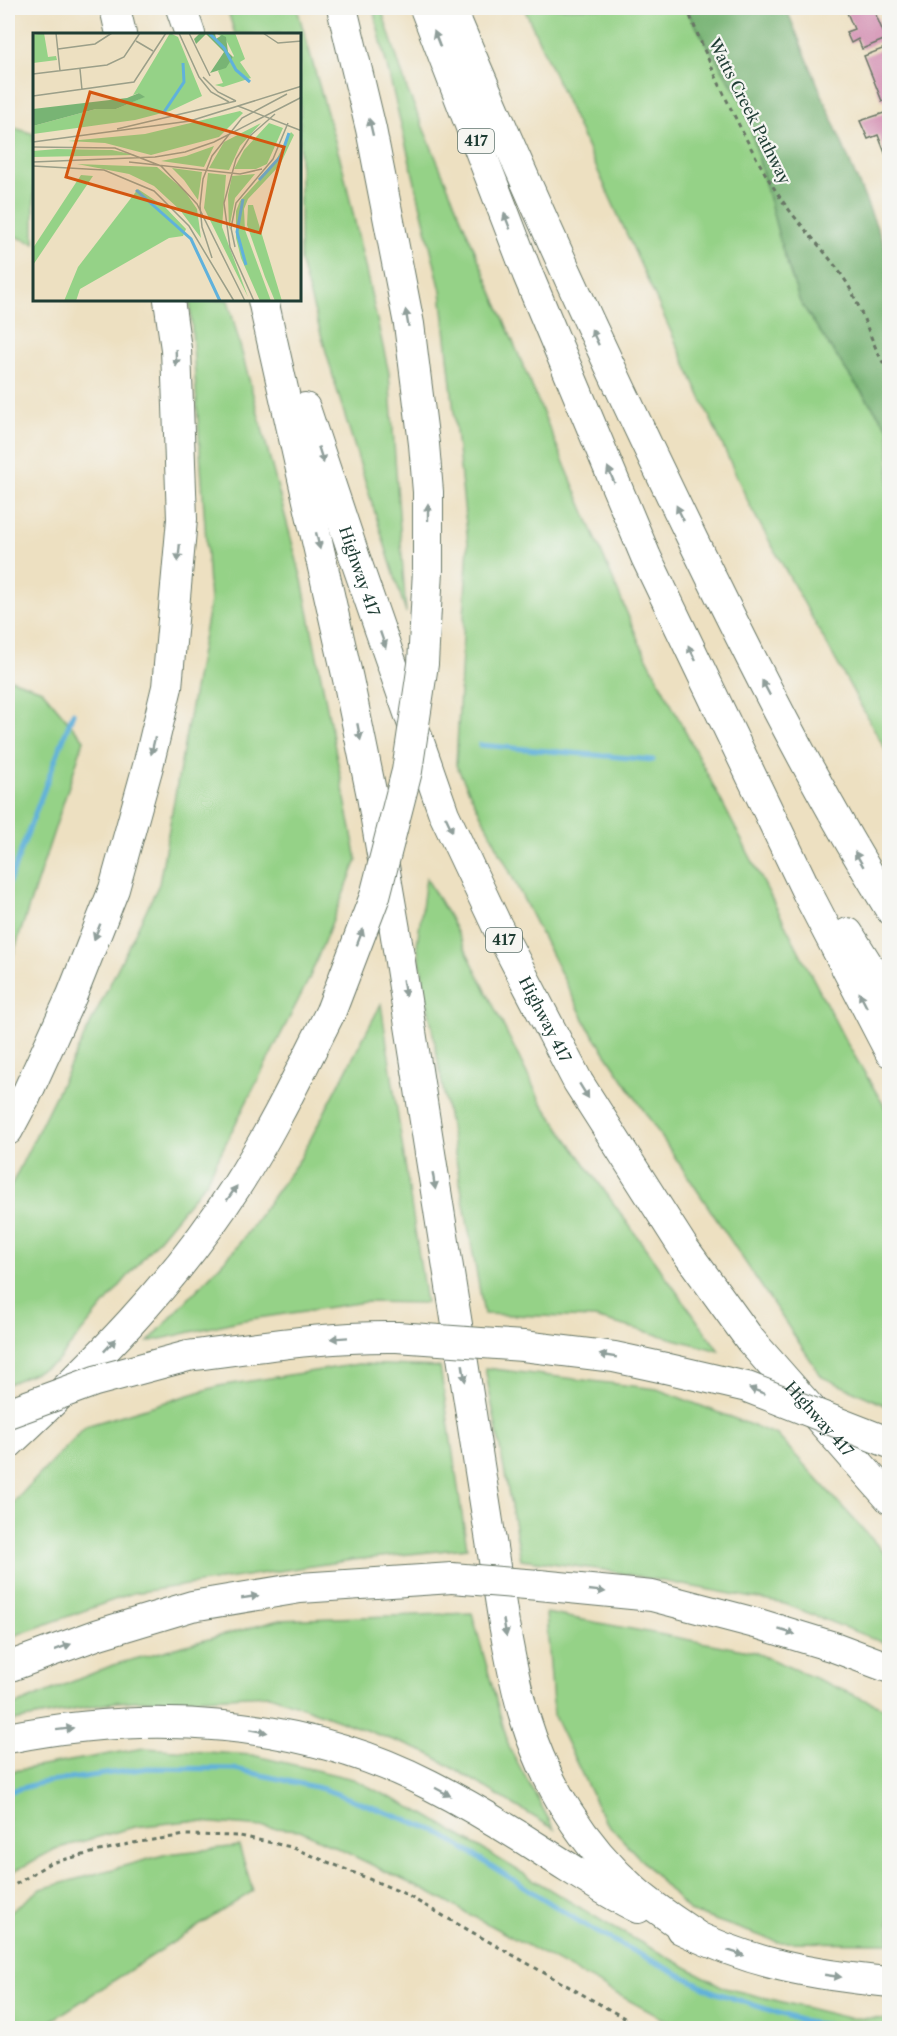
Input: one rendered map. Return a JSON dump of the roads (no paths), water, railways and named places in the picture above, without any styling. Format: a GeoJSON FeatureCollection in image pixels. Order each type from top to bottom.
{"type":"FeatureCollection","features":[{"type":"Feature","properties":{"kind":"highway"},"geometry":{"type":"LineString","coordinates":[[115,8],[122,33]]}},
{"type":"Feature","properties":{"kind":"highway"},"geometry":{"type":"LineString","coordinates":[[181,8],[190,33]]}},
{"type":"Feature","properties":{"kind":"highway"},"geometry":{"type":"LineString","coordinates":[[8,1444],[107,1349],[181,1265],[237,1186],[281,1108],[331,1011],[375,896],[407,771],[423,664],[428,570],[428,492],[424,444],[409,324],[371,129],[342,8]]}},
{"type":"Feature","properties":{"kind":"highway","name":"417"},"geometry":{"type":"LineString","coordinates":[[425,8],[528,275],[646,557],[807,892],[890,1052]]}},
{"type":"Feature","properties":{"kind":"highway"},"geometry":{"type":"LineString","coordinates":[[451,8],[567,277],[754,666],[825,798],[890,909]]}},
{"type":"Feature","properties":{"kind":"highway"},"geometry":{"type":"LineString","coordinates":[[8,1130],[68,1006],[114,890],[167,687],[182,519],[176,349],[169,302]]}},
{"type":"Feature","properties":{"kind":"highway"},"geometry":{"type":"LineString","coordinates":[[263,302],[372,796],[504,1624],[524,1718],[535,1749],[561,1801],[595,1848],[637,1892],[698,1937]]}},
{"type":"Feature","properties":{"kind":"highway","name":"Highway 417"},"geometry":{"type":"LineString","coordinates":[[270,302],[354,558],[444,814],[497,926],[578,1082],[685,1250],[752,1341],[890,1498]]}},
{"type":"Feature","properties":{"kind":"highway"},"geometry":{"type":"LineString","coordinates":[[753,781],[890,1000]]}},
{"type":"Feature","properties":{"kind":"highway"},"geometry":{"type":"LineString","coordinates":[[8,1413],[95,1382],[188,1356],[296,1341],[360,1336],[397,1337],[523,1346],[614,1357],[747,1387],[890,1443]]}},
{"type":"Feature","properties":{"kind":"highway"},"geometry":{"type":"LineString","coordinates":[[8,1667],[99,1634],[192,1606],[300,1588],[452,1578],[652,1596],[759,1624],[834,1647],[890,1668]]}},
{"type":"Feature","properties":{"kind":"highway"},"geometry":{"type":"LineString","coordinates":[[8,1738],[44,1731],[99,1725],[188,1722],[254,1730],[326,1745],[428,1784],[504,1826],[595,1884],[725,1950],[776,1966],[825,1975],[890,1982]]}},
{"type":"Feature","properties":{"kind":"waterway"},"geometry":{"type":"LineString","coordinates":[[8,885],[73,713]]}},
{"type":"Feature","properties":{"kind":"waterway"},"geometry":{"type":"LineString","coordinates":[[480,745],[653,760]]}},
{"type":"Feature","properties":{"kind":"waterway"},"geometry":{"type":"LineString","coordinates":[[8,1792],[40,1783],[148,1768],[235,1769],[324,1789],[436,1831],[596,1932],[714,1992],[806,2022],[849,2028]]}}]}
